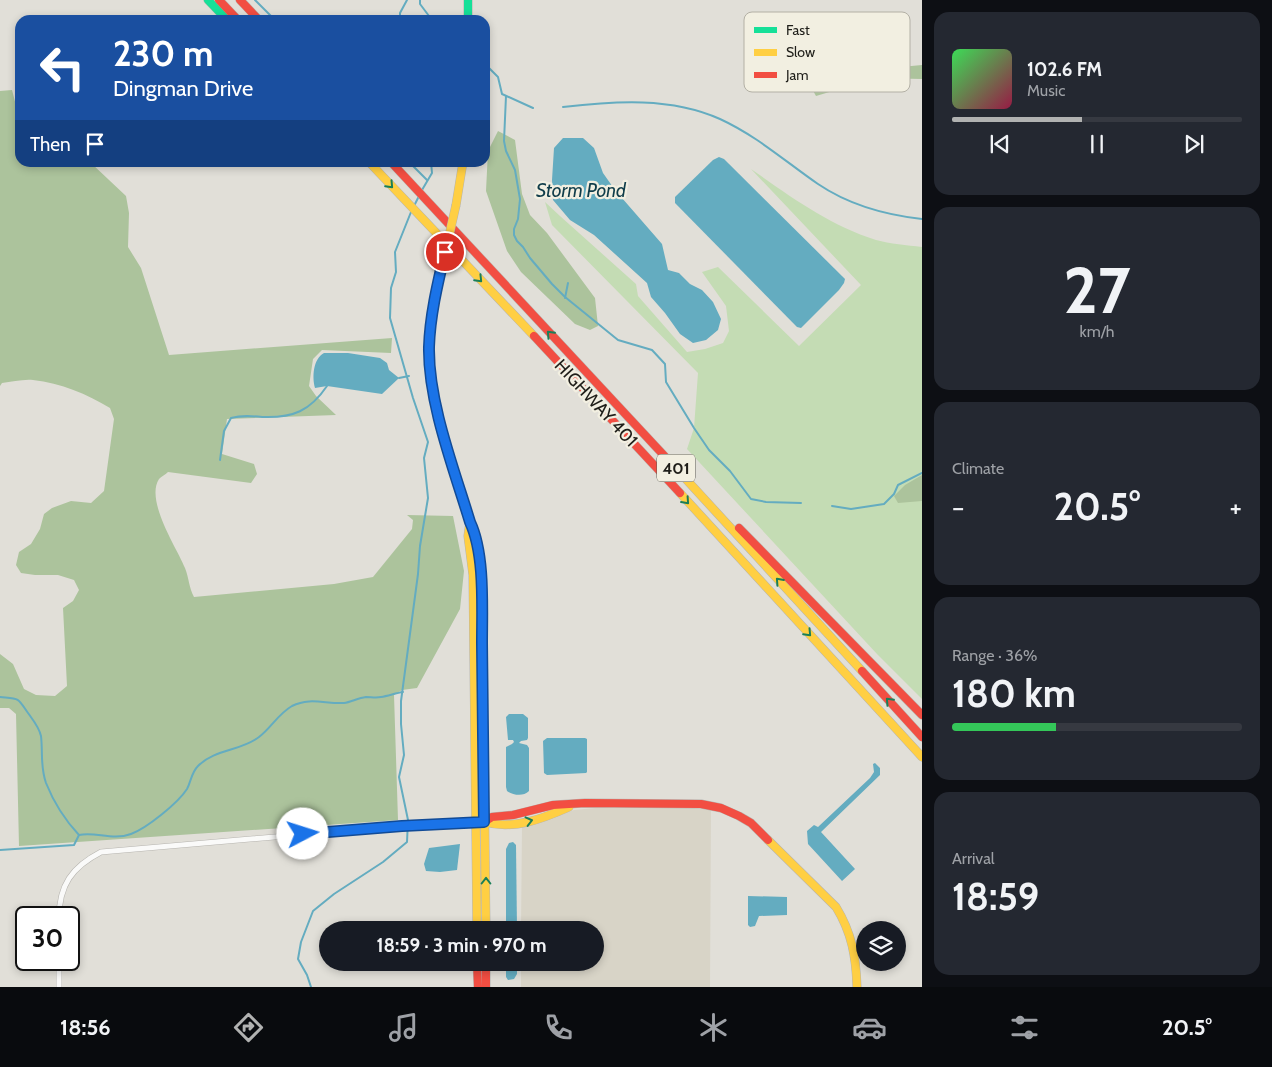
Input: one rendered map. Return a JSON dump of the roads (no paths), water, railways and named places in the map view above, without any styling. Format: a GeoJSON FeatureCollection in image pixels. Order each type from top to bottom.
{"type":"FeatureCollection","features":[{"type":"Feature","properties":{"kind":"main road"},"geometry":{"type":"LineString","coordinates":[[208,0],[223,15]]}},
{"type":"Feature","properties":{"kind":"main road"},"geometry":{"type":"LineString","coordinates":[[220,0],[234,15]]}},
{"type":"Feature","properties":{"kind":"main road"},"geometry":{"type":"LineString","coordinates":[[240,0],[254,15]]}},
{"type":"Feature","properties":{"kind":"main road"},"geometry":{"type":"LineString","coordinates":[[468,0],[468,15]]}},
{"type":"Feature","properties":{"kind":"main road","name":"HIGHWAY 401"},"geometry":{"type":"LineString","coordinates":[[373,167],[410,208],[559,362],[922,757]]}},
{"type":"Feature","properties":{"kind":"main road","name":"HIGHWAY 401"},"geometry":{"type":"LineString","coordinates":[[397,167],[922,737]]}},
{"type":"Feature","properties":{"kind":"main road"},"geometry":{"type":"LineString","coordinates":[[462,167],[442,267],[429,346],[431,380],[445,439],[470,522],[476,535],[481,582],[480,822],[477,921]]}},
{"type":"Feature","properties":{"kind":"main road"},"geometry":{"type":"LineString","coordinates":[[717,513],[732,521],[922,715]]}},
{"type":"Feature","properties":{"kind":"main road"},"geometry":{"type":"LineString","coordinates":[[480,822],[492,825],[525,822],[555,813],[571,805],[585,803],[701,804],[719,807],[736,814],[751,824],[836,908],[854,944],[857,987]]}},
{"type":"Feature","properties":{"kind":"main road"},"geometry":{"type":"LineString","coordinates":[[480,822],[486,921]]}},
{"type":"Feature","properties":{"kind":"main road"},"geometry":{"type":"LineString","coordinates":[[477,971],[478,987]]}},
{"type":"Feature","properties":{"kind":"main road"},"geometry":{"type":"LineString","coordinates":[[486,971],[486,987]]}},
{"type":"Feature","properties":{"kind":"street"},"geometry":{"type":"LineString","coordinates":[[60,906],[61,897],[68,877],[91,857],[101,852],[414,825],[480,822]]}},
{"type":"Feature","properties":{"kind":"street"},"geometry":{"type":"LineString","coordinates":[[59,971],[59,987]]}},
{"type":"Feature","properties":{"kind":"water","name":"Storm Pond"},"geometry":{"type":"Polygon","coordinates":[[[563,138],[583,138],[594,148],[603,173],[615,190],[662,244],[668,270],[679,273],[690,284],[702,290],[713,302],[721,319],[718,330],[706,340],[693,343],[680,334],[651,297],[647,283],[594,235],[570,220],[553,200],[554,148],[563,138]]]}},
{"type":"Feature","properties":{"kind":"water"},"geometry":{"type":"Polygon","coordinates":[[[719,157],[724,159],[845,279],[839,290],[801,328],[797,327],[675,203],[675,197],[713,160],[719,157]]]}},
{"type":"Feature","properties":{"kind":"water"},"geometry":{"type":"Polygon","coordinates":[[[324,353],[348,353],[380,358],[387,363],[389,370],[399,378],[382,394],[327,386],[315,388],[314,369],[318,359],[324,353]]]}},
{"type":"Feature","properties":{"kind":"water"},"geometry":{"type":"Polygon","coordinates":[[[509,714],[523,714],[528,718],[528,738],[519,743],[527,745],[529,748],[529,791],[521,795],[507,791],[506,787],[506,747],[514,742],[513,740],[508,740],[506,717],[509,714]]]}},
{"type":"Feature","properties":{"kind":"water"},"geometry":{"type":"Polygon","coordinates":[[[547,738],[587,739],[587,772],[547,775],[544,773],[543,741],[547,738]]]}},
{"type":"Feature","properties":{"kind":"water"},"geometry":{"type":"Polygon","coordinates":[[[875,763],[880,768],[880,775],[821,832],[855,869],[842,881],[808,844],[807,831],[814,825],[818,827],[870,778],[874,772],[873,764],[875,763]]]}},
{"type":"Feature","properties":{"kind":"water"},"geometry":{"type":"Polygon","coordinates":[[[513,842],[516,845],[517,921],[506,921],[506,849],[509,843],[513,842]]]}},
{"type":"Feature","properties":{"kind":"water"},"geometry":{"type":"Polygon","coordinates":[[[460,844],[457,870],[426,871],[424,864],[429,848],[460,844]]]}},
{"type":"Feature","properties":{"kind":"water"},"geometry":{"type":"Polygon","coordinates":[[[748,896],[787,897],[787,915],[759,916],[755,926],[750,927],[748,925],[748,896]]]}},
{"type":"Feature","properties":{"kind":"water"},"geometry":{"type":"Polygon","coordinates":[[[506,971],[517,971],[514,979],[508,980],[506,971]]]}},
{"type":"Feature","properties":{"kind":"waterway"},"geometry":{"type":"LineString","coordinates":[[255,0],[270,15]]}},
{"type":"Feature","properties":{"kind":"waterway"},"geometry":{"type":"LineString","coordinates":[[400,15],[407,0]]}},
{"type":"Feature","properties":{"kind":"waterway"},"geometry":{"type":"LineString","coordinates":[[420,0],[420,4],[428,15]]}},
{"type":"Feature","properties":{"kind":"waterway"},"geometry":{"type":"LineString","coordinates":[[490,69],[498,77],[502,94],[533,108]]}},
{"type":"Feature","properties":{"kind":"waterway"},"geometry":{"type":"LineString","coordinates":[[506,96],[504,141],[506,151],[515,170],[520,199],[518,219],[514,229],[517,241],[565,297],[618,340],[652,350],[665,364],[666,382],[694,428],[709,450],[730,471],[751,499],[766,502],[801,503]]}},
{"type":"Feature","properties":{"kind":"waterway"},"geometry":{"type":"LineString","coordinates":[[563,107],[643,102],[682,107],[701,112],[720,119],[746,133],[818,184],[842,198],[881,212],[922,219]]}},
{"type":"Feature","properties":{"kind":"waterway"},"geometry":{"type":"LineString","coordinates":[[414,167],[427,180]]}},
{"type":"Feature","properties":{"kind":"waterway"},"geometry":{"type":"LineString","coordinates":[[422,190],[432,173],[431,167]]}},
{"type":"Feature","properties":{"kind":"waterway"},"geometry":{"type":"LineString","coordinates":[[414,206],[419,196]]}},
{"type":"Feature","properties":{"kind":"waterway"},"geometry":{"type":"LineString","coordinates":[[311,987],[298,959],[301,942],[313,911],[334,894],[383,862],[407,842],[408,820],[399,777],[404,755],[401,701],[420,546],[428,498],[424,458],[428,442],[390,318],[391,288],[396,272],[395,252],[411,212]]}},
{"type":"Feature","properties":{"kind":"waterway"},"geometry":{"type":"LineString","coordinates":[[565,298],[568,283]]}},
{"type":"Feature","properties":{"kind":"waterway"},"geometry":{"type":"LineString","coordinates":[[399,378],[409,376]]}},
{"type":"Feature","properties":{"kind":"waterway"},"geometry":{"type":"LineString","coordinates":[[220,460],[224,431],[231,418],[239,416],[274,417],[292,414],[314,402],[327,386]]}},
{"type":"Feature","properties":{"kind":"waterway"},"geometry":{"type":"LineString","coordinates":[[832,506],[851,509],[884,504],[894,494],[898,485],[922,473]]}},
{"type":"Feature","properties":{"kind":"waterway"},"geometry":{"type":"LineString","coordinates":[[79,835],[91,834],[117,837],[138,831],[170,808],[183,795],[192,775],[205,760],[252,742],[292,706],[311,701],[344,703],[366,697],[379,697],[403,692]]}},
{"type":"Feature","properties":{"kind":"waterway"},"geometry":{"type":"LineString","coordinates":[[0,697],[20,701],[37,727],[41,736],[42,765],[46,783],[60,810],[79,835]]}},
{"type":"Feature","properties":{"kind":"waterway"},"geometry":{"type":"LineString","coordinates":[[0,850],[74,845],[79,835]]}}]}
